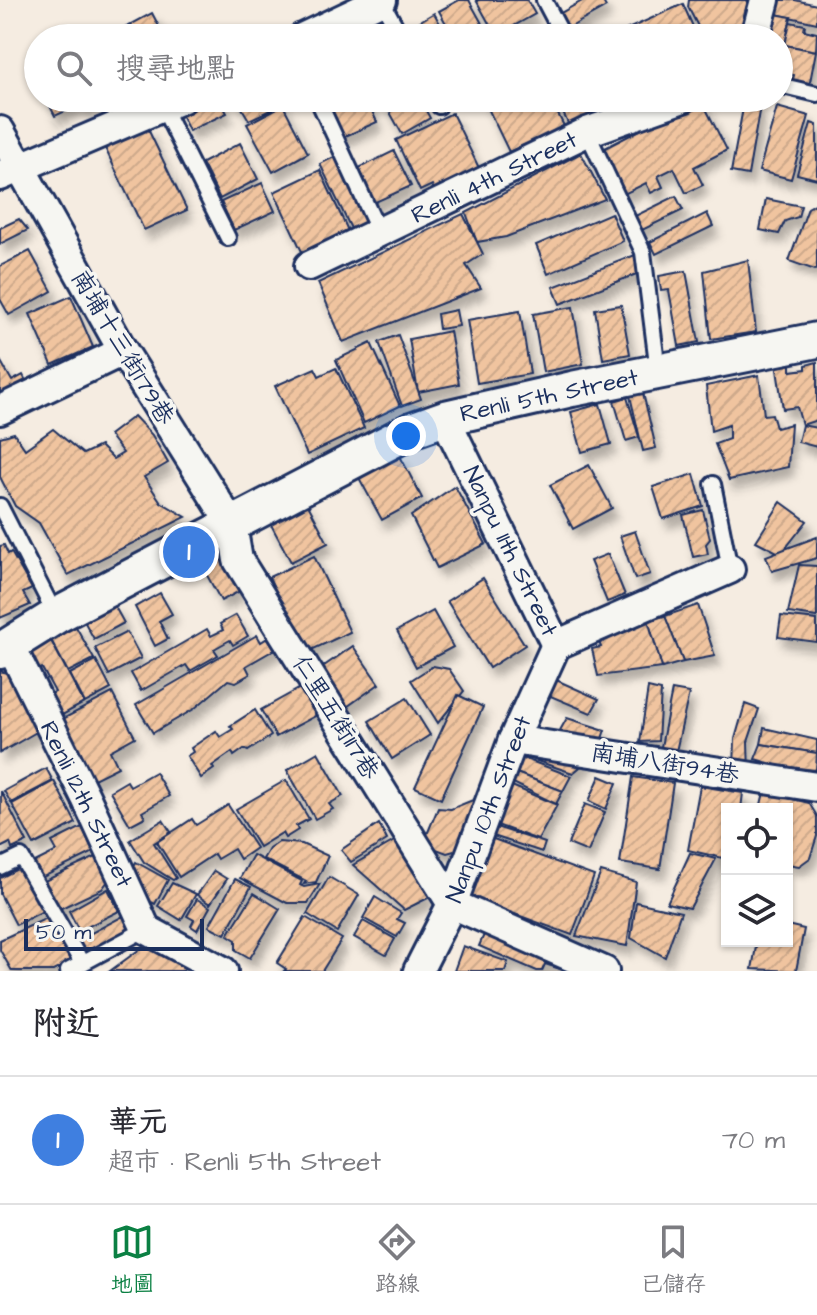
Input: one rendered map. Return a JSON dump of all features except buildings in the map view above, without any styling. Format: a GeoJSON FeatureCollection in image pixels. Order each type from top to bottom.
{"type":"FeatureCollection","features":[{"type":"Feature","properties":{"kind":"street"},"geometry":{"type":"LineString","coordinates":[[331,24],[382,0]]}},
{"type":"Feature","properties":{"kind":"street"},"geometry":{"type":"LineString","coordinates":[[759,24],[765,0]]}},
{"type":"Feature","properties":{"kind":"street"},"geometry":{"type":"LineString","coordinates":[[9,171],[151,112]]}},
{"type":"Feature","properties":{"kind":"street","name":"Renli 4th Street"},"geometry":{"type":"LineString","coordinates":[[309,266],[587,132],[643,112]]}},
{"type":"Feature","properties":{"kind":"street","name":"南埔十三街179巷"},"geometry":{"type":"LineString","coordinates":[[0,131],[9,171],[232,525]]}},
{"type":"Feature","properties":{"kind":"street","name":"Renli 5th Street"},"geometry":{"type":"LineString","coordinates":[[5,648],[56,616],[414,429],[445,418],[817,340]]}},
{"type":"Feature","properties":{"kind":"street"},"geometry":{"type":"LineString","coordinates":[[0,410],[123,351]]}},
{"type":"Feature","properties":{"kind":"street","name":"Nanpu 11th Street"},"geometry":{"type":"LineString","coordinates":[[445,418],[556,645],[730,569]]}},
{"type":"Feature","properties":{"kind":"street","name":"仁里五街117巷"},"geometry":{"type":"LineString","coordinates":[[232,525],[238,560],[452,904]]}},
{"type":"Feature","properties":{"kind":"street","name":"Nanpu 10th Street"},"geometry":{"type":"LineString","coordinates":[[418,971],[452,904],[513,740],[556,645]]}},
{"type":"Feature","properties":{"kind":"street","name":"Renli 12th Street"},"geometry":{"type":"LineString","coordinates":[[5,648],[86,798],[146,929]]}},
{"type":"Feature","properties":{"kind":"street","name":"南埔八街94巷"},"geometry":{"type":"LineString","coordinates":[[513,740],[817,787]]}},
{"type":"Feature","properties":{"kind":"street"},"geometry":{"type":"LineString","coordinates":[[452,904],[604,971]]}},
{"type":"Feature","properties":{"kind":"street"},"geometry":{"type":"LineString","coordinates":[[146,929],[223,971]]}},
{"type":"Feature","properties":{"kind":"lane"},"geometry":{"type":"LineString","coordinates":[[382,0],[395,24]]}},
{"type":"Feature","properties":{"kind":"lane"},"geometry":{"type":"LineString","coordinates":[[544,0],[557,24]]}},
{"type":"Feature","properties":{"kind":"lane"},"geometry":{"type":"LineString","coordinates":[[793,88],[817,94]]}},
{"type":"Feature","properties":{"kind":"lane"},"geometry":{"type":"LineString","coordinates":[[177,112],[228,238]]}},
{"type":"Feature","properties":{"kind":"lane"},"geometry":{"type":"LineString","coordinates":[[323,112],[379,232]]}},
{"type":"Feature","properties":{"kind":"lane"},"geometry":{"type":"LineString","coordinates":[[587,132],[643,252],[658,371]]}},
{"type":"Feature","properties":{"kind":"lane"},"geometry":{"type":"LineString","coordinates":[[713,484],[730,569]]}},
{"type":"Feature","properties":{"kind":"lane"},"geometry":{"type":"LineString","coordinates":[[0,506],[56,616]]}},
{"type":"Feature","properties":{"kind":"lane"},"geometry":{"type":"LineString","coordinates":[[0,867],[21,857],[82,963]]}},
{"type":"Feature","properties":{"kind":"lane"},"geometry":{"type":"LineString","coordinates":[[68,971],[146,929]]}},
{"type":"Feature","properties":{"kind":"place","name":"華元"},"geometry":{"type":"Point","coordinates":[189,552]}}]}
